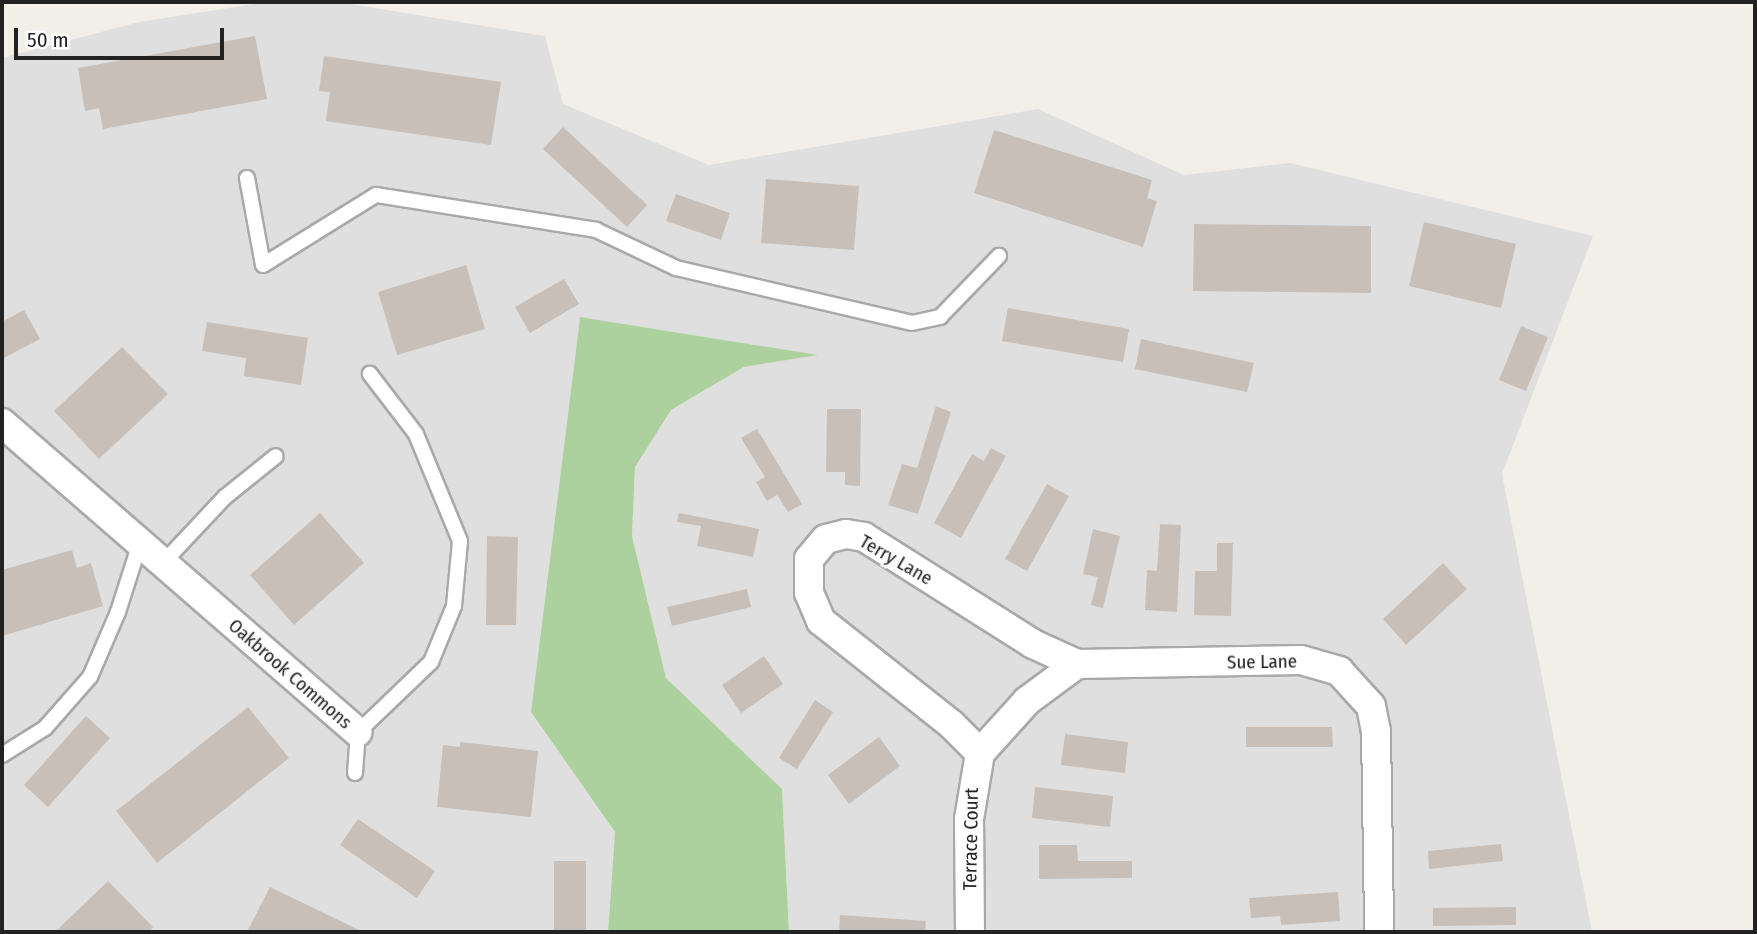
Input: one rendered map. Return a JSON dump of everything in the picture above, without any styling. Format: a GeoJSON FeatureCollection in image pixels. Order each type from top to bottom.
{"type":"FeatureCollection","features":[{"type":"Feature","properties":{"kind":"street","name":"Oakbrook Commons"},"geometry":{"type":"LineString","coordinates":[[2,423],[358,732]]}},
{"type":"Feature","properties":{"kind":"street","name":"Terry Lane"},"geometry":{"type":"LineString","coordinates":[[980,753],[951,724],[821,621],[809,593],[809,559],[826,538],[846,534],[864,537],[1033,644],[1077,664]]}},
{"type":"Feature","properties":{"kind":"street","name":"Sue Lane"},"geometry":{"type":"LineString","coordinates":[[1077,664],[1301,660],[1339,671],[1371,706],[1376,731],[1379,932]]}},
{"type":"Feature","properties":{"kind":"street"},"geometry":{"type":"LineString","coordinates":[[980,753],[1027,701],[1077,664]]}},
{"type":"Feature","properties":{"kind":"street","name":"Terrace Court"},"geometry":{"type":"LineString","coordinates":[[970,932],[969,819],[980,753]]}},
{"type":"Feature","properties":{"kind":"lane"},"geometry":{"type":"LineString","coordinates":[[247,178],[263,265],[376,195],[596,230],[676,268],[912,323],[940,317],[999,256]]}},
{"type":"Feature","properties":{"kind":"lane","name":"Oakbrook Commons"},"geometry":{"type":"LineString","coordinates":[[358,732],[431,663],[454,606],[460,541],[416,434],[370,374]]}},
{"type":"Feature","properties":{"kind":"lane"},"geometry":{"type":"LineString","coordinates":[[163,564],[225,497],[276,456]]}},
{"type":"Feature","properties":{"kind":"lane"},"geometry":{"type":"LineString","coordinates":[[2,755],[46,728],[90,677],[118,612],[140,543]]}},
{"type":"Feature","properties":{"kind":"lane"},"geometry":{"type":"LineString","coordinates":[[355,773],[358,732]]}},
{"type":"Feature","properties":{"kind":"shaded area"},"geometry":{"type":"Polygon","coordinates":[[[268,2],[338,2],[545,36],[563,104],[709,165],[1038,109],[1184,175],[1290,163],[1593,236],[1502,474],[1592,932],[789,932],[782,789],[666,678],[632,536],[635,466],[671,410],[744,367],[815,355],[580,317],[531,712],[615,832],[608,932],[2,932],[2,58],[139,22],[268,2]]]}},
{"type":"Feature","properties":{"kind":"green space"},"geometry":{"type":"Polygon","coordinates":[[[580,317],[818,355],[744,367],[671,410],[635,467],[632,536],[666,678],[782,789],[789,932],[608,932],[615,832],[531,712],[580,317]]]}},
{"type":"Feature","properties":{"kind":"building"},"geometry":{"type":"Polygon","coordinates":[[[255,36],[267,99],[103,129],[99,108],[85,111],[78,68],[255,36]]]}},
{"type":"Feature","properties":{"kind":"building"},"geometry":{"type":"Polygon","coordinates":[[[324,56],[501,82],[491,145],[326,121],[330,92],[319,91],[324,56]]]}},
{"type":"Feature","properties":{"kind":"building"},"geometry":{"type":"Polygon","coordinates":[[[563,127],[647,205],[627,227],[543,149],[563,127]]]}},
{"type":"Feature","properties":{"kind":"building"},"geometry":{"type":"Polygon","coordinates":[[[994,130],[1152,180],[1147,198],[1157,201],[1143,247],[974,193],[994,130]]]}},
{"type":"Feature","properties":{"kind":"building"},"geometry":{"type":"Polygon","coordinates":[[[766,179],[859,186],[854,250],[761,243],[766,179]]]}},
{"type":"Feature","properties":{"kind":"building"},"geometry":{"type":"Polygon","coordinates":[[[676,194],[730,213],[721,240],[666,221],[676,194]]]}},
{"type":"Feature","properties":{"kind":"building"},"geometry":{"type":"Polygon","coordinates":[[[1424,222],[1516,244],[1501,308],[1409,286],[1424,222]]]}},
{"type":"Feature","properties":{"kind":"building"},"geometry":{"type":"Polygon","coordinates":[[[1194,224],[1371,226],[1371,293],[1193,291],[1194,224]]]}},
{"type":"Feature","properties":{"kind":"building"},"geometry":{"type":"Polygon","coordinates":[[[466,265],[485,329],[397,355],[378,292],[466,265]]]}},
{"type":"Feature","properties":{"kind":"building"},"geometry":{"type":"Polygon","coordinates":[[[564,279],[579,304],[530,333],[515,307],[564,279]]]}},
{"type":"Feature","properties":{"kind":"building"},"geometry":{"type":"Polygon","coordinates":[[[1008,308],[1129,329],[1123,362],[1002,341],[1008,308]]]}},
{"type":"Feature","properties":{"kind":"building"},"geometry":{"type":"Polygon","coordinates":[[[24,310],[40,339],[2,359],[2,322],[24,310]]]}},
{"type":"Feature","properties":{"kind":"building"},"geometry":{"type":"Polygon","coordinates":[[[207,322],[308,338],[301,385],[244,376],[246,358],[202,351],[207,322]]]}},
{"type":"Feature","properties":{"kind":"building"},"geometry":{"type":"Polygon","coordinates":[[[1521,326],[1548,337],[1526,391],[1499,380],[1521,326]]]}},
{"type":"Feature","properties":{"kind":"building"},"geometry":{"type":"Polygon","coordinates":[[[1141,339],[1254,363],[1247,392],[1135,369],[1141,339]]]}},
{"type":"Feature","properties":{"kind":"building"},"geometry":{"type":"Polygon","coordinates":[[[122,347],[168,394],[99,459],[54,411],[122,347]]]}},
{"type":"Feature","properties":{"kind":"building"},"geometry":{"type":"Polygon","coordinates":[[[936,406],[951,412],[918,514],[888,505],[902,464],[917,468],[936,406]]]}},
{"type":"Feature","properties":{"kind":"building"},"geometry":{"type":"Polygon","coordinates":[[[827,409],[861,409],[860,486],[845,485],[845,472],[826,472],[827,409]]]}},
{"type":"Feature","properties":{"kind":"building"},"geometry":{"type":"Polygon","coordinates":[[[757,429],[802,504],[788,512],[777,495],[767,501],[756,482],[765,477],[741,438],[757,429]]]}},
{"type":"Feature","properties":{"kind":"building"},"geometry":{"type":"Polygon","coordinates":[[[991,448],[1006,456],[961,538],[934,523],[972,454],[984,461],[991,448]]]}},
{"type":"Feature","properties":{"kind":"building"},"geometry":{"type":"Polygon","coordinates":[[[1047,484],[1069,496],[1027,571],[1005,559],[1047,484]]]}},
{"type":"Feature","properties":{"kind":"building"},"geometry":{"type":"Polygon","coordinates":[[[320,513],[364,563],[294,625],[250,575],[320,513]]]}},
{"type":"Feature","properties":{"kind":"building"},"geometry":{"type":"Polygon","coordinates":[[[679,513],[759,529],[753,557],[697,546],[701,526],[677,522],[679,513]]]}},
{"type":"Feature","properties":{"kind":"building"},"geometry":{"type":"Polygon","coordinates":[[[1160,524],[1181,525],[1177,612],[1145,610],[1147,570],[1157,571],[1160,524]]]}},
{"type":"Feature","properties":{"kind":"building"},"geometry":{"type":"Polygon","coordinates":[[[1093,529],[1120,536],[1103,608],[1091,605],[1098,577],[1083,574],[1093,529]]]}},
{"type":"Feature","properties":{"kind":"building"},"geometry":{"type":"Polygon","coordinates":[[[487,536],[518,537],[516,625],[486,625],[487,536]]]}},
{"type":"Feature","properties":{"kind":"building"},"geometry":{"type":"Polygon","coordinates":[[[1217,543],[1233,543],[1231,616],[1194,615],[1195,571],[1217,571],[1217,543]]]}},
{"type":"Feature","properties":{"kind":"building"},"geometry":{"type":"Polygon","coordinates":[[[72,550],[77,568],[91,563],[103,606],[2,636],[2,570],[72,550]]]}},
{"type":"Feature","properties":{"kind":"building"},"geometry":{"type":"Polygon","coordinates":[[[1443,563],[1467,589],[1406,645],[1383,619],[1443,563]]]}},
{"type":"Feature","properties":{"kind":"building"},"geometry":{"type":"Polygon","coordinates":[[[747,589],[751,607],[672,626],[667,607],[747,589]]]}},
{"type":"Feature","properties":{"kind":"building"},"geometry":{"type":"Polygon","coordinates":[[[764,656],[783,684],[741,713],[722,685],[764,656]]]}},
{"type":"Feature","properties":{"kind":"building"},"geometry":{"type":"Polygon","coordinates":[[[815,700],[833,712],[797,769],[779,758],[815,700]]]}},
{"type":"Feature","properties":{"kind":"building"},"geometry":{"type":"Polygon","coordinates":[[[248,707],[289,758],[157,863],[116,811],[248,707]]]}},
{"type":"Feature","properties":{"kind":"building"},"geometry":{"type":"Polygon","coordinates":[[[86,716],[110,738],[48,807],[24,785],[86,716]]]}},
{"type":"Feature","properties":{"kind":"building"},"geometry":{"type":"Polygon","coordinates":[[[1246,727],[1332,727],[1333,747],[1246,747],[1246,727]]]}},
{"type":"Feature","properties":{"kind":"building"},"geometry":{"type":"Polygon","coordinates":[[[1065,734],[1128,742],[1125,773],[1061,765],[1065,734]]]}},
{"type":"Feature","properties":{"kind":"building"},"geometry":{"type":"Polygon","coordinates":[[[879,737],[900,766],[849,804],[828,775],[879,737]]]}},
{"type":"Feature","properties":{"kind":"building"},"geometry":{"type":"Polygon","coordinates":[[[460,742],[538,751],[531,817],[437,807],[443,745],[460,747],[460,742]]]}},
{"type":"Feature","properties":{"kind":"building"},"geometry":{"type":"Polygon","coordinates":[[[1035,787],[1113,796],[1110,827],[1032,818],[1035,787]]]}},
{"type":"Feature","properties":{"kind":"building"},"geometry":{"type":"Polygon","coordinates":[[[358,819],[435,871],[417,898],[340,845],[358,819]]]}},
{"type":"Feature","properties":{"kind":"building"},"geometry":{"type":"Polygon","coordinates":[[[1501,844],[1503,861],[1429,869],[1428,851],[1501,844]]]}},
{"type":"Feature","properties":{"kind":"building"},"geometry":{"type":"Polygon","coordinates":[[[1039,845],[1077,845],[1078,861],[1132,861],[1132,878],[1039,879],[1039,845]]]}},
{"type":"Feature","properties":{"kind":"building"},"geometry":{"type":"Polygon","coordinates":[[[554,861],[586,861],[586,932],[554,932],[554,861]]]}},
{"type":"Feature","properties":{"kind":"building"},"geometry":{"type":"Polygon","coordinates":[[[108,881],[153,927],[148,932],[55,932],[108,881]]]}},
{"type":"Feature","properties":{"kind":"building"},"geometry":{"type":"Polygon","coordinates":[[[270,887],[363,932],[247,932],[270,887]]]}},
{"type":"Feature","properties":{"kind":"building"},"geometry":{"type":"Polygon","coordinates":[[[1338,892],[1340,921],[1281,925],[1280,916],[1251,918],[1249,898],[1338,892]]]}},
{"type":"Feature","properties":{"kind":"building"},"geometry":{"type":"Polygon","coordinates":[[[1516,907],[1516,925],[1433,926],[1433,908],[1516,907]]]}},
{"type":"Feature","properties":{"kind":"building"},"geometry":{"type":"Polygon","coordinates":[[[840,915],[926,921],[925,932],[839,932],[840,915]]]}}]}
